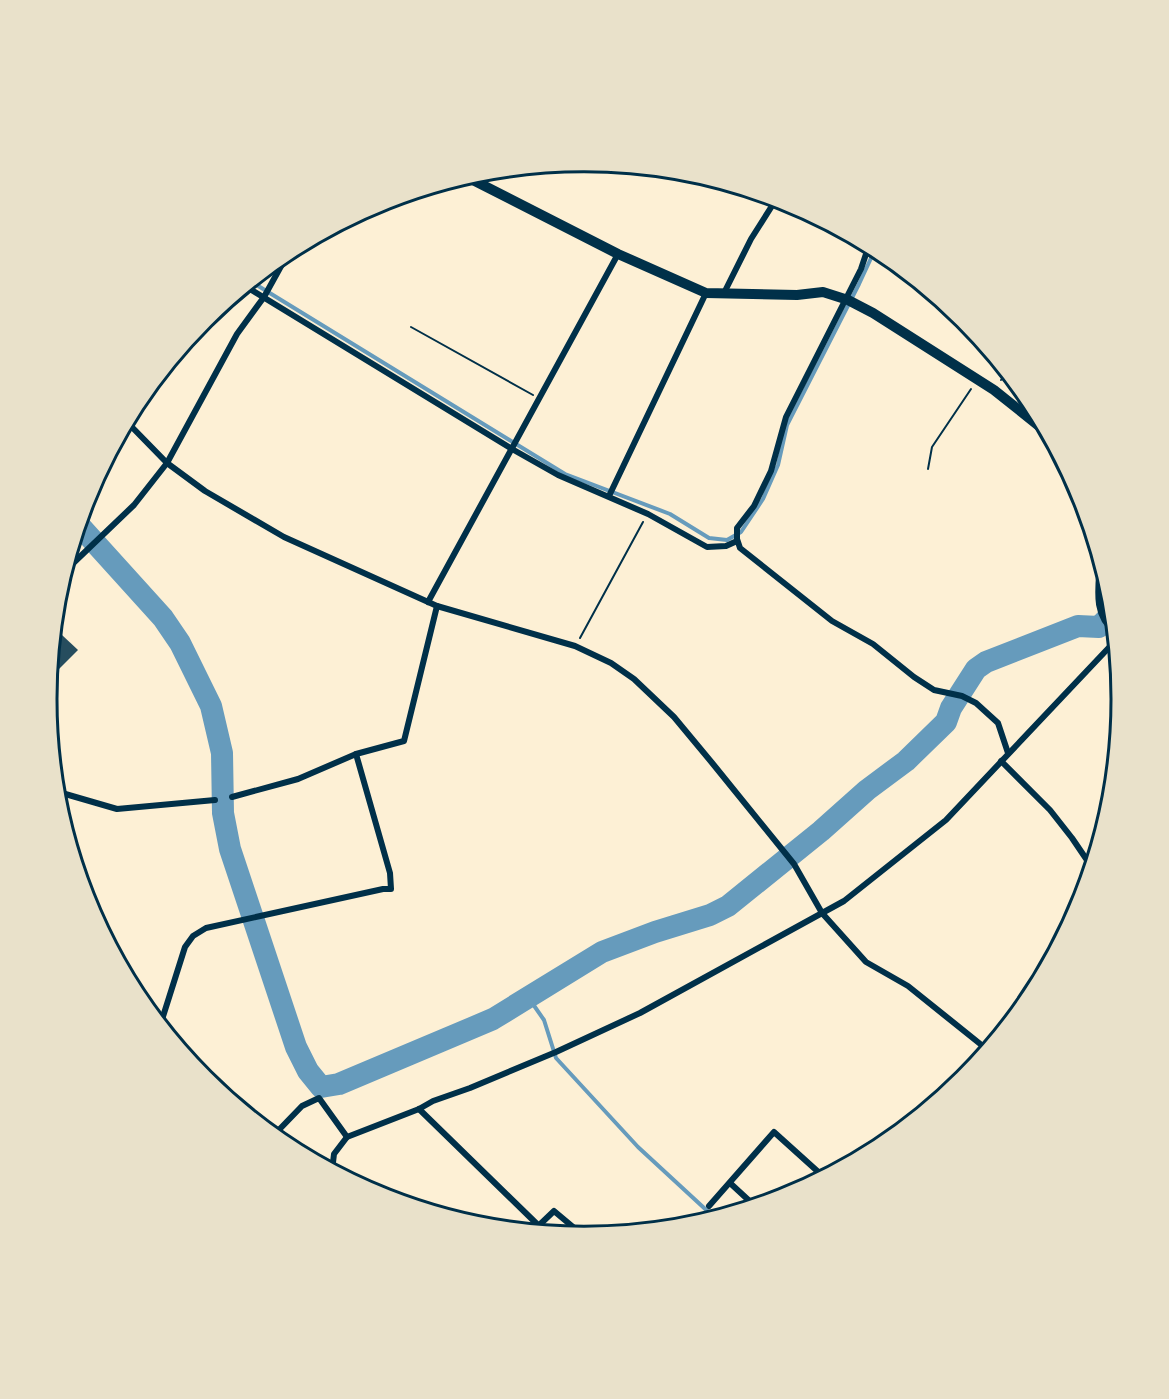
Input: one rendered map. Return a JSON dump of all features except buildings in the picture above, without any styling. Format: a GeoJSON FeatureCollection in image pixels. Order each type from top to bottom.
{"type":"FeatureCollection","features":[{"type":"Feature","properties":{"kind":"main road"},"geometry":{"type":"LineString","coordinates":[[478,183],[618,254],[706,293],[797,295],[823,292],[850,302],[873,313],[978,379],[1031,419]]}},
{"type":"Feature","properties":{"kind":"main road"},"geometry":{"type":"LineString","coordinates":[[1100,589],[1103,604]]}},
{"type":"Feature","properties":{"kind":"street"},"geometry":{"type":"LineString","coordinates":[[724,293],[751,239],[772,207]]}},
{"type":"Feature","properties":{"kind":"street"},"geometry":{"type":"LineString","coordinates":[[428,602],[618,254]]}},
{"type":"Feature","properties":{"kind":"street"},"geometry":{"type":"LineString","coordinates":[[866,254],[850,302],[786,417],[771,471],[754,506],[736,528],[736,537],[740,548],[832,621],[873,644],[934,690],[962,696],[976,703],[998,723],[1008,753]]}},
{"type":"Feature","properties":{"kind":"street"},"geometry":{"type":"LineString","coordinates":[[76,559],[134,506],[167,463],[237,334],[280,269]]}},
{"type":"Feature","properties":{"kind":"street"},"geometry":{"type":"LineString","coordinates":[[253,290],[558,475],[609,494],[707,548],[726,546],[736,537]]}},
{"type":"Feature","properties":{"kind":"street"},"geometry":{"type":"LineString","coordinates":[[609,494],[706,293]]}},
{"type":"Feature","properties":{"kind":"street"},"geometry":{"type":"LineString","coordinates":[[132,428],[167,463],[206,490],[284,537],[437,606],[575,646],[611,663],[626,673],[674,717],[795,864],[822,913],[866,962],[908,986],[982,1046]]}},
{"type":"Feature","properties":{"kind":"street"},"geometry":{"type":"LineString","coordinates":[[232,797],[298,779],[357,754],[404,741],[437,606]]}},
{"type":"Feature","properties":{"kind":"street"},"geometry":{"type":"LineString","coordinates":[[333,1163],[334,1154],[347,1137],[554,1053],[640,1013],[844,901],[945,820],[1109,647]]}},
{"type":"Feature","properties":{"kind":"street"},"geometry":{"type":"LineString","coordinates":[[162,1016],[184,947],[193,936],[206,928],[391,889],[390,873],[357,754]]}},
{"type":"Feature","properties":{"kind":"street"},"geometry":{"type":"LineString","coordinates":[[1001,761],[1050,810],[1087,860]]}},
{"type":"Feature","properties":{"kind":"street"},"geometry":{"type":"LineString","coordinates":[[66,793],[117,809],[215,800]]}},
{"type":"Feature","properties":{"kind":"street"},"geometry":{"type":"LineString","coordinates":[[279,1130],[302,1106],[319,1098],[347,1137]]}},
{"type":"Feature","properties":{"kind":"street"},"geometry":{"type":"LineString","coordinates":[[419,1109],[538,1225]]}},
{"type":"Feature","properties":{"kind":"street"},"geometry":{"type":"LineString","coordinates":[[709,1206],[774,1132],[819,1172]]}},
{"type":"Feature","properties":{"kind":"street"},"geometry":{"type":"LineString","coordinates":[[730,1183],[749,1201]]}},
{"type":"Feature","properties":{"kind":"street"},"geometry":{"type":"LineString","coordinates":[[538,1225],[554,1211],[573,1227]]}},
{"type":"Feature","properties":{"kind":"path"},"geometry":{"type":"LineString","coordinates":[[411,327],[540,399]]}},
{"type":"Feature","properties":{"kind":"path"},"geometry":{"type":"LineString","coordinates":[[928,469],[932,447],[978,379]]}},
{"type":"Feature","properties":{"kind":"path"},"geometry":{"type":"LineString","coordinates":[[575,646],[648,514]]}},
{"type":"Feature","properties":{"kind":"waterway"},"geometry":{"type":"LineString","coordinates":[[258,286],[565,474],[670,514],[709,538],[727,540],[741,532],[763,499],[778,465],[787,425],[871,257]]}},
{"type":"Feature","properties":{"kind":"waterway"},"geometry":{"type":"LineString","coordinates":[[85,531],[163,618],[180,643],[211,706],[222,753],[223,813],[230,849],[296,1047],[308,1071],[321,1087],[339,1084],[493,1019],[602,952],[710,915],[728,906],[821,831],[867,790],[906,761],[946,722],[951,708],[976,669],[986,662],[1078,626],[1099,627],[1105,620]]}},
{"type":"Feature","properties":{"kind":"waterway"},"geometry":{"type":"LineString","coordinates":[[528,997],[544,1020],[556,1058],[638,1147],[708,1212]]}}]}
